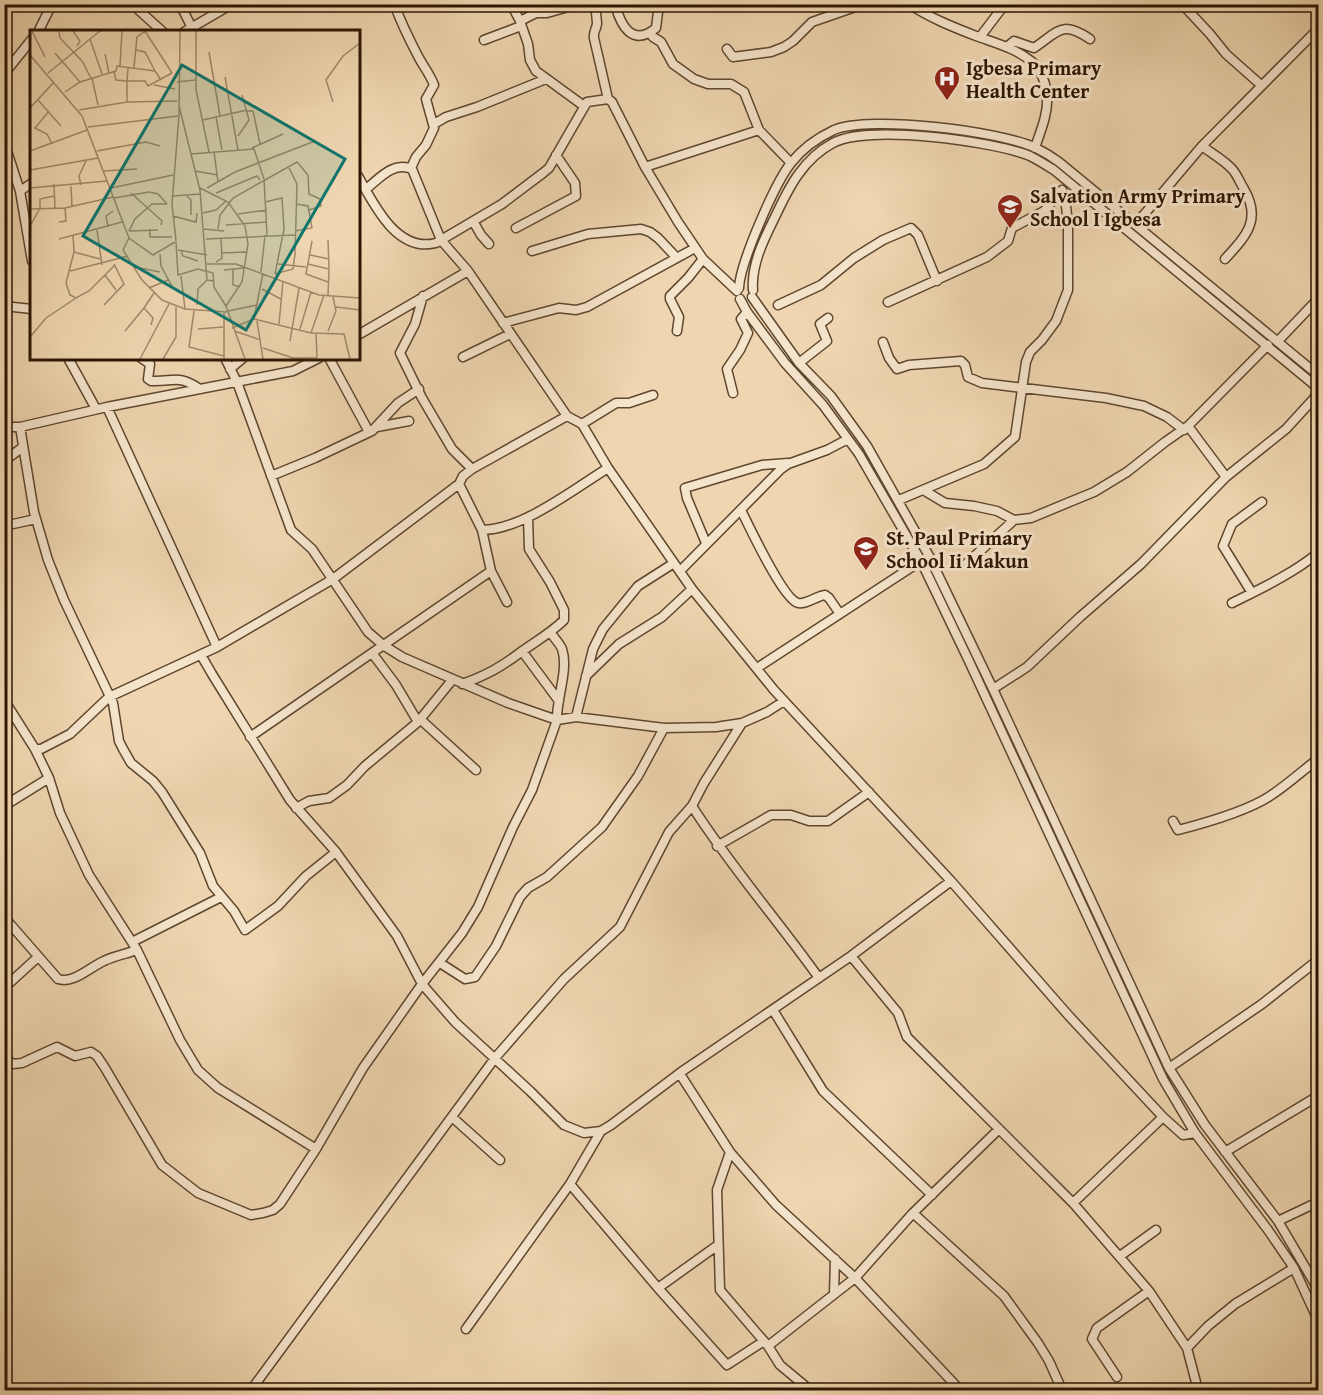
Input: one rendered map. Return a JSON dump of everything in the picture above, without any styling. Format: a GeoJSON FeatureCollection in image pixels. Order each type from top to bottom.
{"type":"FeatureCollection","features":[{"type":"Feature","properties":{"kind":"street"},"geometry":{"type":"LineString","coordinates":[[42,30],[52,4]]}},
{"type":"Feature","properties":{"kind":"street"},"geometry":{"type":"LineString","coordinates":[[132,4],[161,30]]}},
{"type":"Feature","properties":{"kind":"street"},"geometry":{"type":"LineString","coordinates":[[180,4],[188,29],[232,4]]}},
{"type":"Feature","properties":{"kind":"street"},"geometry":{"type":"LineString","coordinates":[[394,4],[409,39],[434,85],[426,99],[434,128],[411,168]]}},
{"type":"Feature","properties":{"kind":"street"},"geometry":{"type":"LineString","coordinates":[[511,4],[521,23],[528,44],[530,60],[536,71],[584,106]]}},
{"type":"Feature","properties":{"kind":"street"},"geometry":{"type":"LineString","coordinates":[[484,40],[521,23],[536,13],[579,4]]}},
{"type":"Feature","properties":{"kind":"street"},"geometry":{"type":"LineString","coordinates":[[596,4],[597,23],[593,33],[608,99],[612,102],[645,167],[695,248],[703,259],[747,301],[753,294],[753,276],[758,255],[785,194],[801,169],[818,153],[838,140],[867,134],[893,134],[1002,148],[1031,157],[1054,170],[1318,388]]}},
{"type":"Feature","properties":{"kind":"street"},"geometry":{"type":"LineString","coordinates":[[615,4],[620,20],[638,37],[656,28],[659,4]]}},
{"type":"Feature","properties":{"kind":"street"},"geometry":{"type":"LineString","coordinates":[[727,49],[733,57],[771,52],[793,41],[812,22],[864,4]]}},
{"type":"Feature","properties":{"kind":"street"},"geometry":{"type":"LineString","coordinates":[[909,4],[922,13],[1007,47],[1035,64],[1047,98],[1045,116],[1035,148]]}},
{"type":"Feature","properties":{"kind":"street"},"geometry":{"type":"LineString","coordinates":[[980,37],[1005,4]]}},
{"type":"Feature","properties":{"kind":"street"},"geometry":{"type":"LineString","coordinates":[[1182,4],[1226,54],[1261,85]]}},
{"type":"Feature","properties":{"kind":"street"},"geometry":{"type":"LineString","coordinates":[[1007,47],[1014,41],[1034,48],[1059,31],[1070,28],[1090,39]]}},
{"type":"Feature","properties":{"kind":"street"},"geometry":{"type":"LineString","coordinates":[[1136,224],[1202,146],[1318,29]]}},
{"type":"Feature","properties":{"kind":"street"},"geometry":{"type":"LineString","coordinates":[[650,33],[661,42],[673,64],[694,79],[708,84],[731,84],[744,92],[759,130],[791,163]]}},
{"type":"Feature","properties":{"kind":"street"},"geometry":{"type":"LineString","coordinates":[[4,74],[30,42]]}},
{"type":"Feature","properties":{"kind":"street"},"geometry":{"type":"LineString","coordinates":[[434,124],[446,117],[546,79]]}},
{"type":"Feature","properties":{"kind":"street"},"geometry":{"type":"LineString","coordinates":[[360,179],[398,235],[417,245],[424,246],[441,240],[516,195],[543,173],[584,106],[593,99],[608,99]]}},
{"type":"Feature","properties":{"kind":"street"},"geometry":{"type":"LineString","coordinates":[[1318,375],[1059,162],[1035,148],[1003,138],[960,130],[865,124],[837,129],[821,137],[791,163],[774,193],[748,255],[739,293],[747,312],[785,363],[823,405],[848,439],[921,561],[1163,1079],[1195,1133],[1294,1268],[1318,1320]]}},
{"type":"Feature","properties":{"kind":"street"},"geometry":{"type":"LineString","coordinates":[[645,167],[759,130]]}},
{"type":"Feature","properties":{"kind":"street"},"geometry":{"type":"LineString","coordinates":[[4,142],[20,191],[30,249]]}},
{"type":"Feature","properties":{"kind":"street"},"geometry":{"type":"LineString","coordinates":[[1202,146],[1232,168],[1252,206],[1252,219],[1246,233],[1225,259]]}},
{"type":"Feature","properties":{"kind":"street"},"geometry":{"type":"LineString","coordinates":[[516,228],[576,196],[575,183],[556,155]]}},
{"type":"Feature","properties":{"kind":"street"},"geometry":{"type":"LineString","coordinates":[[366,189],[387,172],[402,167],[411,168],[441,240],[468,271],[567,416],[582,424],[608,468],[692,589],[784,701],[951,880],[1069,1016],[1183,1136],[1195,1133]]}},
{"type":"Feature","properties":{"kind":"street"},"geometry":{"type":"LineString","coordinates":[[888,302],[993,254],[1008,241],[1012,228],[1044,211],[1068,182]]}},
{"type":"Feature","properties":{"kind":"street"},"geometry":{"type":"LineString","coordinates":[[20,191],[30,184]]}},
{"type":"Feature","properties":{"kind":"street"},"geometry":{"type":"LineString","coordinates":[[899,500],[988,461],[1015,437],[1026,362],[1030,352],[1056,321],[1068,290],[1068,224],[1061,191]]}},
{"type":"Feature","properties":{"kind":"street"},"geometry":{"type":"LineString","coordinates":[[473,221],[489,244]]}},
{"type":"Feature","properties":{"kind":"street"},"geometry":{"type":"LineString","coordinates":[[778,305],[821,285],[854,258],[883,240],[911,228],[918,235],[937,281]]}},
{"type":"Feature","properties":{"kind":"street"},"geometry":{"type":"LineString","coordinates":[[532,251],[588,234],[641,229],[658,238],[676,257]]}},
{"type":"Feature","properties":{"kind":"street"},"geometry":{"type":"LineString","coordinates":[[504,322],[559,308],[580,309],[695,248]]}},
{"type":"Feature","properties":{"kind":"street"},"geometry":{"type":"LineString","coordinates":[[677,331],[680,317],[670,296],[703,259]]}},
{"type":"Feature","properties":{"kind":"street"},"geometry":{"type":"LineString","coordinates":[[360,334],[468,271]]}},
{"type":"Feature","properties":{"kind":"street"},"geometry":{"type":"LineString","coordinates":[[739,293],[747,285],[799,363],[842,411],[867,446],[899,500],[944,583],[1169,1068],[1224,1152],[1278,1221],[1318,1289]]}},
{"type":"Feature","properties":{"kind":"street"},"geometry":{"type":"LineString","coordinates":[[423,296],[415,324],[400,353],[422,398],[452,449],[472,469]]}},
{"type":"Feature","properties":{"kind":"street"},"geometry":{"type":"LineString","coordinates":[[1278,341],[1318,299]]}},
{"type":"Feature","properties":{"kind":"street"},"geometry":{"type":"LineString","coordinates":[[4,306],[30,309]]}},
{"type":"Feature","properties":{"kind":"street"},"geometry":{"type":"LineString","coordinates":[[733,393],[727,369],[748,333],[741,319],[747,312]]}},
{"type":"Feature","properties":{"kind":"street"},"geometry":{"type":"LineString","coordinates":[[799,363],[826,343],[827,337],[820,324],[828,318]]}},
{"type":"Feature","properties":{"kind":"street"},"geometry":{"type":"LineString","coordinates":[[463,357],[510,334]]}},
{"type":"Feature","properties":{"kind":"street"},"geometry":{"type":"LineString","coordinates":[[883,342],[889,358],[897,369],[909,365],[961,361],[965,365],[966,375],[988,385],[1106,398],[1144,406],[1186,428],[1226,477]]}},
{"type":"Feature","properties":{"kind":"street"},"geometry":{"type":"LineString","coordinates":[[926,490],[945,503],[997,511],[1014,520],[1031,518],[1094,492],[1126,472],[1186,428],[1268,345]]}},
{"type":"Feature","properties":{"kind":"street"},"geometry":{"type":"LineString","coordinates":[[72,360],[96,409]]}},
{"type":"Feature","properties":{"kind":"street"},"geometry":{"type":"LineString","coordinates":[[144,360],[150,364],[148,379],[151,381],[173,379],[186,381],[200,389]]}},
{"type":"Feature","properties":{"kind":"street"},"geometry":{"type":"LineString","coordinates":[[226,360],[237,382],[291,530],[312,549],[368,632],[383,645],[420,667],[508,703],[557,720],[576,717],[664,728],[716,727],[742,723],[767,712],[784,701]]}},
{"type":"Feature","properties":{"kind":"street"},"geometry":{"type":"LineString","coordinates":[[230,369],[241,360]]}},
{"type":"Feature","properties":{"kind":"street"},"geometry":{"type":"LineString","coordinates":[[4,427],[20,427],[96,409],[293,371],[315,360]]}},
{"type":"Feature","properties":{"kind":"street"},"geometry":{"type":"LineString","coordinates":[[330,360],[372,430]]}},
{"type":"Feature","properties":{"kind":"street"},"geometry":{"type":"LineString","coordinates":[[372,430],[398,403],[419,389]]}},
{"type":"Feature","properties":{"kind":"street"},"geometry":{"type":"LineString","coordinates":[[993,689],[1027,667],[1141,564],[1226,477],[1286,429],[1318,394]]}},
{"type":"Feature","properties":{"kind":"street"},"geometry":{"type":"LineString","coordinates":[[582,424],[616,403],[628,403],[653,395]]}},
{"type":"Feature","properties":{"kind":"street"},"geometry":{"type":"LineString","coordinates":[[107,407],[217,647]]}},
{"type":"Feature","properties":{"kind":"street"},"geometry":{"type":"LineString","coordinates":[[35,749],[41,749],[70,734],[110,697],[217,647],[333,579],[459,484],[463,476],[472,469],[567,416]]}},
{"type":"Feature","properties":{"kind":"street"},"geometry":{"type":"LineString","coordinates":[[271,476],[323,455],[372,430],[409,421]]}},
{"type":"Feature","properties":{"kind":"street"},"geometry":{"type":"LineString","coordinates":[[20,427],[36,519],[54,577],[113,703],[119,741],[136,768],[153,781],[162,792],[200,853],[209,878],[245,930],[278,906],[306,876],[336,852]]}},
{"type":"Feature","properties":{"kind":"street"},"geometry":{"type":"LineString","coordinates":[[680,571],[777,472],[788,464],[827,450],[848,439]]}},
{"type":"Feature","properties":{"kind":"street"},"geometry":{"type":"LineString","coordinates":[[4,461],[23,447]]}},
{"type":"Feature","properties":{"kind":"street"},"geometry":{"type":"LineString","coordinates":[[706,543],[685,488],[762,465],[788,462],[788,464]]}},
{"type":"Feature","properties":{"kind":"street"},"geometry":{"type":"LineString","coordinates":[[482,530],[499,528],[528,518],[608,468]]}},
{"type":"Feature","properties":{"kind":"street"},"geometry":{"type":"LineString","coordinates":[[459,484],[482,530],[491,571],[507,602]]}},
{"type":"Feature","properties":{"kind":"street"},"geometry":{"type":"LineString","coordinates":[[1252,593],[1223,546],[1232,524],[1262,502]]}},
{"type":"Feature","properties":{"kind":"street"},"geometry":{"type":"LineString","coordinates":[[741,510],[770,566],[794,601],[802,603],[825,595],[840,615]]}},
{"type":"Feature","properties":{"kind":"street"},"geometry":{"type":"LineString","coordinates":[[462,684],[491,674],[551,633],[564,620],[564,610],[529,549],[528,518]]}},
{"type":"Feature","properties":{"kind":"street"},"geometry":{"type":"LineString","coordinates":[[4,526],[36,519]]}},
{"type":"Feature","properties":{"kind":"street"},"geometry":{"type":"LineString","coordinates":[[967,563],[1014,520]]}},
{"type":"Feature","properties":{"kind":"street"},"geometry":{"type":"LineString","coordinates":[[1232,603],[1304,564],[1318,553]]}},
{"type":"Feature","properties":{"kind":"street"},"geometry":{"type":"LineString","coordinates":[[757,668],[921,561]]}},
{"type":"Feature","properties":{"kind":"street"},"geometry":{"type":"LineString","coordinates":[[576,717],[593,649],[603,629],[638,586],[674,563]]}},
{"type":"Feature","properties":{"kind":"street"},"geometry":{"type":"LineString","coordinates":[[250,737],[491,571]]}},
{"type":"Feature","properties":{"kind":"street"},"geometry":{"type":"LineString","coordinates":[[585,676],[619,644],[662,617],[692,589]]}},
{"type":"Feature","properties":{"kind":"street"},"geometry":{"type":"LineString","coordinates":[[4,1057],[13,1065],[57,1047],[75,1056],[91,1052],[97,1056],[105,1068],[162,1164],[198,1193],[251,1215],[273,1210],[280,1204],[316,1149],[363,1068],[422,984],[462,933],[478,907],[532,790],[557,720],[563,683],[562,650],[551,633]]}},
{"type":"Feature","properties":{"kind":"street"},"geometry":{"type":"LineString","coordinates":[[522,651],[559,701]]}},
{"type":"Feature","properties":{"kind":"street"},"geometry":{"type":"LineString","coordinates":[[372,653],[419,721],[476,770]]}},
{"type":"Feature","properties":{"kind":"street"},"geometry":{"type":"LineString","coordinates":[[201,655],[296,808],[336,852],[397,936],[422,984],[455,1022],[564,1125],[584,1133],[601,1131]]}},
{"type":"Feature","properties":{"kind":"street"},"geometry":{"type":"LineString","coordinates":[[296,808],[309,801],[325,800],[338,792],[419,721],[453,679]]}},
{"type":"Feature","properties":{"kind":"street"},"geometry":{"type":"LineString","coordinates":[[4,700],[35,749],[49,778],[60,813],[89,875],[134,946],[180,1040],[198,1070],[218,1088],[316,1149]]}},
{"type":"Feature","properties":{"kind":"street"},"geometry":{"type":"LineString","coordinates":[[251,1390],[495,1058],[564,979],[620,927],[669,832],[692,806],[742,723]]}},
{"type":"Feature","properties":{"kind":"street"},"geometry":{"type":"LineString","coordinates":[[440,963],[465,979],[475,977],[496,946],[520,897],[602,827],[638,776],[664,728]]}},
{"type":"Feature","properties":{"kind":"street"},"geometry":{"type":"LineString","coordinates":[[1173,821],[1179,830],[1204,823],[1269,797],[1318,759]]}},
{"type":"Feature","properties":{"kind":"street"},"geometry":{"type":"LineString","coordinates":[[4,806],[49,778]]}},
{"type":"Feature","properties":{"kind":"street"},"geometry":{"type":"LineString","coordinates":[[717,846],[771,815],[791,815],[809,821],[828,821],[869,792]]}},
{"type":"Feature","properties":{"kind":"street"},"geometry":{"type":"LineString","coordinates":[[692,806],[717,846],[784,929],[819,978]]}},
{"type":"Feature","properties":{"kind":"street"},"geometry":{"type":"LineString","coordinates":[[466,1329],[570,1184],[601,1131],[851,956],[951,880]]}},
{"type":"Feature","properties":{"kind":"street"},"geometry":{"type":"LineString","coordinates":[[4,917],[58,979],[64,981],[134,946],[221,897]]}},
{"type":"Feature","properties":{"kind":"street"},"geometry":{"type":"LineString","coordinates":[[851,956],[898,1013],[907,1036],[1073,1203],[1149,1291],[1187,1348],[1197,1390]]}},
{"type":"Feature","properties":{"kind":"street"},"geometry":{"type":"LineString","coordinates":[[4,988],[38,957]]}},
{"type":"Feature","properties":{"kind":"street"},"geometry":{"type":"LineString","coordinates":[[1169,1068],[1262,1004],[1318,960]]}},
{"type":"Feature","properties":{"kind":"street"},"geometry":{"type":"LineString","coordinates":[[773,1010],[823,1091],[932,1195]]}},
{"type":"Feature","properties":{"kind":"street"},"geometry":{"type":"LineString","coordinates":[[680,1074],[730,1152],[776,1205],[855,1278],[960,1390]]}},
{"type":"Feature","properties":{"kind":"street"},"geometry":{"type":"LineString","coordinates":[[1224,1152],[1318,1096]]}},
{"type":"Feature","properties":{"kind":"street"},"geometry":{"type":"LineString","coordinates":[[452,1117],[500,1160]]}},
{"type":"Feature","properties":{"kind":"street"},"geometry":{"type":"LineString","coordinates":[[1073,1203],[1163,1117]]}},
{"type":"Feature","properties":{"kind":"street"},"geometry":{"type":"LineString","coordinates":[[570,1184],[727,1365],[766,1343],[855,1278],[913,1213],[998,1130]]}},
{"type":"Feature","properties":{"kind":"street"},"geometry":{"type":"LineString","coordinates":[[730,1152],[717,1190],[720,1290],[766,1343],[780,1365],[810,1390]]}},
{"type":"Feature","properties":{"kind":"street"},"geometry":{"type":"LineString","coordinates":[[1278,1221],[1318,1202]]}},
{"type":"Feature","properties":{"kind":"street"},"geometry":{"type":"LineString","coordinates":[[913,1213],[1004,1296],[1038,1343],[1062,1390]]}},
{"type":"Feature","properties":{"kind":"street"},"geometry":{"type":"LineString","coordinates":[[1120,1256],[1156,1230]]}},
{"type":"Feature","properties":{"kind":"street"},"geometry":{"type":"LineString","coordinates":[[658,1288],[718,1245]]}},
{"type":"Feature","properties":{"kind":"street"},"geometry":{"type":"LineString","coordinates":[[834,1294],[835,1259]]}},
{"type":"Feature","properties":{"kind":"street"},"geometry":{"type":"LineString","coordinates":[[1187,1348],[1208,1326],[1235,1304],[1294,1268]]}},
{"type":"Feature","properties":{"kind":"street"},"geometry":{"type":"LineString","coordinates":[[1117,1377],[1092,1339],[1093,1333],[1149,1291]]}},
{"type":"Feature","properties":{"kind":"place","name":"Igbesa Primary Health Center"},"geometry":{"type":"Point","coordinates":[947,102]}},
{"type":"Feature","properties":{"kind":"place","name":"Salvation Army Primary School I Igbesa"},"geometry":{"type":"Point","coordinates":[1010,230]}},
{"type":"Feature","properties":{"kind":"place","name":"St. Paul Primary School Ii Makun"},"geometry":{"type":"Point","coordinates":[866,572]}}]}
